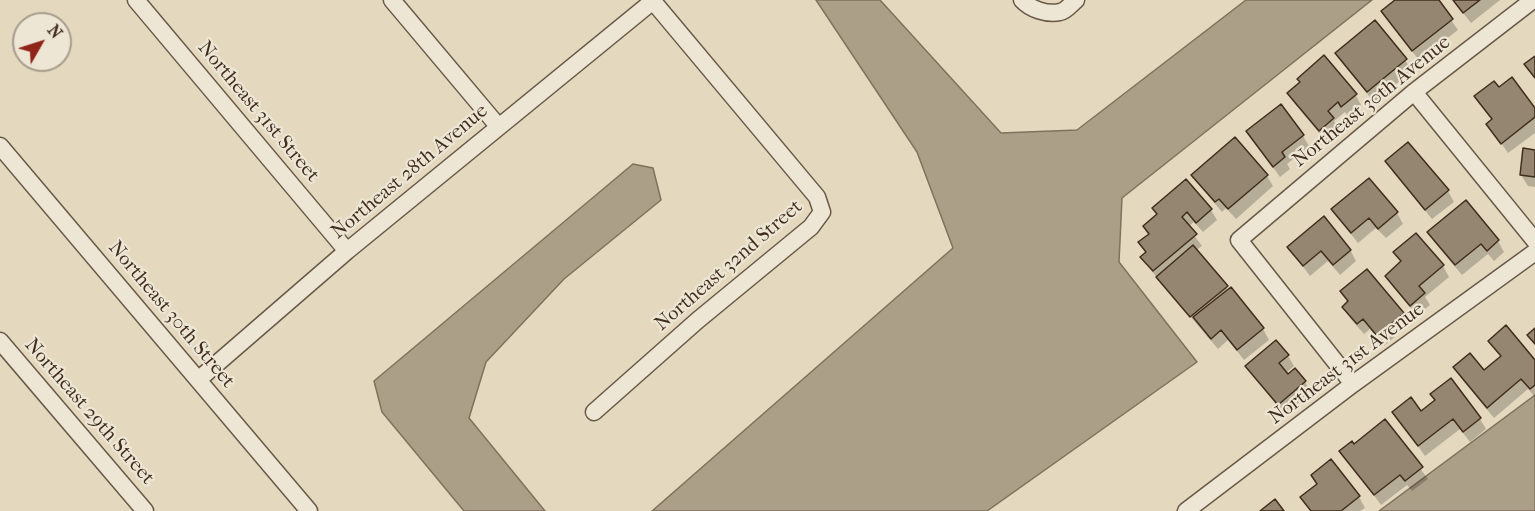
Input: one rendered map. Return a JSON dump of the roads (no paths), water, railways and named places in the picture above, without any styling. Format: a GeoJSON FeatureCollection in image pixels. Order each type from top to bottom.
{"type":"FeatureCollection","features":[{"type":"Feature","properties":{"kind":"street","name":"Northeast 31st Street"},"geometry":{"type":"LineString","coordinates":[[136,0],[347,251]]}},
{"type":"Feature","properties":{"kind":"street"},"geometry":{"type":"LineString","coordinates":[[392,0],[498,126]]}},
{"type":"Feature","properties":{"kind":"street","name":"Northeast 28th Avenue"},"geometry":{"type":"LineString","coordinates":[[198,380],[347,251],[652,0]]}},
{"type":"Feature","properties":{"kind":"street","name":"Northeast 32nd Street"},"geometry":{"type":"LineString","coordinates":[[594,412],[698,320],[811,227],[822,212],[817,197],[652,0]]}},
{"type":"Feature","properties":{"kind":"street"},"geometry":{"type":"LineString","coordinates":[[1022,0],[1027,6],[1047,13],[1062,12],[1076,0]]}},
{"type":"Feature","properties":{"kind":"street","name":"Northeast 30th Avenue"},"geometry":{"type":"LineString","coordinates":[[1353,384],[1239,240],[1414,92],[1533,0]]}},
{"type":"Feature","properties":{"kind":"street"},"geometry":{"type":"LineString","coordinates":[[1414,92],[1535,241]]}},
{"type":"Feature","properties":{"kind":"street","name":"Northeast 30th Street"},"geometry":{"type":"LineString","coordinates":[[0,146],[309,511]]}},
{"type":"Feature","properties":{"kind":"street","name":"Northeast 31st Avenue"},"geometry":{"type":"LineString","coordinates":[[1186,511],[1353,384],[1535,252]]}},
{"type":"Feature","properties":{"kind":"street","name":"Northeast 29th Street"},"geometry":{"type":"LineString","coordinates":[[0,341],[146,511]]}}]}
